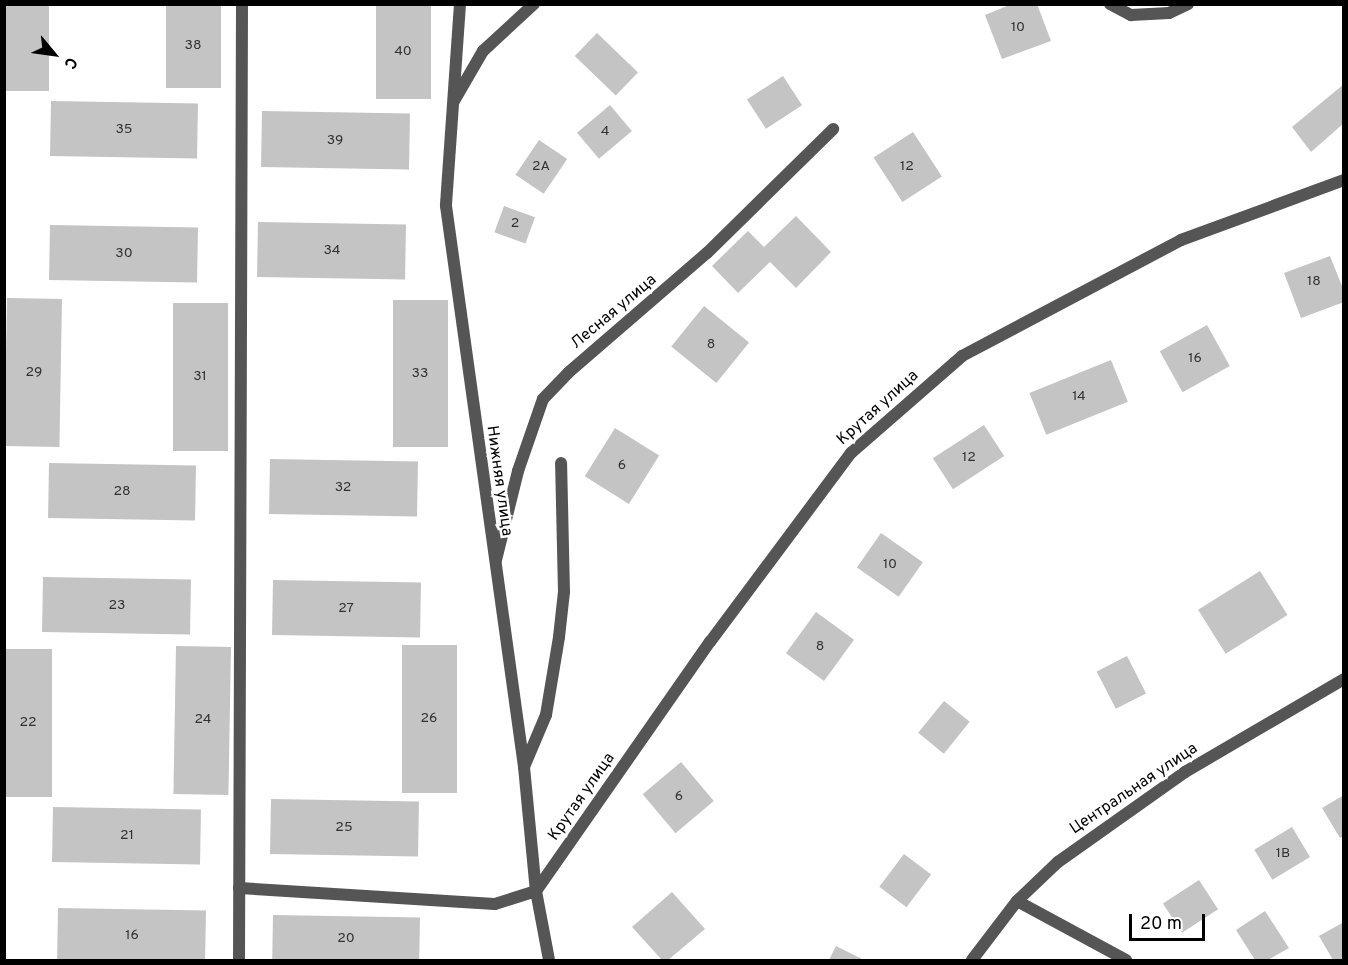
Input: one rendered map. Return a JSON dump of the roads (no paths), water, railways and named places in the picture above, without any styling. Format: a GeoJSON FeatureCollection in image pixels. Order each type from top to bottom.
{"type":"FeatureCollection","features":[{"type":"Feature","properties":{"kind":"street"},"geometry":{"type":"LineString","coordinates":[[239,960],[242,4]]}},
{"type":"Feature","properties":{"kind":"street","name":"Нижняя улица"},"geometry":{"type":"LineString","coordinates":[[460,4],[446,206],[494,567],[524,767],[536,891],[549,960]]}},
{"type":"Feature","properties":{"kind":"street"},"geometry":{"type":"LineString","coordinates":[[452,104],[483,51],[534,4]]}},
{"type":"Feature","properties":{"kind":"street"},"geometry":{"type":"LineString","coordinates":[[1110,4],[1131,15],[1169,13],[1188,4]]}},
{"type":"Feature","properties":{"kind":"street","name":"Лесная улица"},"geometry":{"type":"LineString","coordinates":[[494,567],[518,471],[543,399],[707,253],[833,129]]}},
{"type":"Feature","properties":{"kind":"street","name":"Крутая улица"},"geometry":{"type":"LineString","coordinates":[[536,891],[710,642],[851,453],[962,356],[1181,240],[1344,180]]}},
{"type":"Feature","properties":{"kind":"street"},"geometry":{"type":"LineString","coordinates":[[524,767],[546,715],[559,636],[564,592],[561,463]]}},
{"type":"Feature","properties":{"kind":"street","name":"Центральная улица"},"geometry":{"type":"LineString","coordinates":[[972,960],[1017,902],[1058,862],[1185,772],[1344,680]]}},
{"type":"Feature","properties":{"kind":"street"},"geometry":{"type":"LineString","coordinates":[[239,888],[495,904],[536,891]]}},
{"type":"Feature","properties":{"kind":"street"},"geometry":{"type":"LineString","coordinates":[[1017,902],[1126,960]]}}]}
